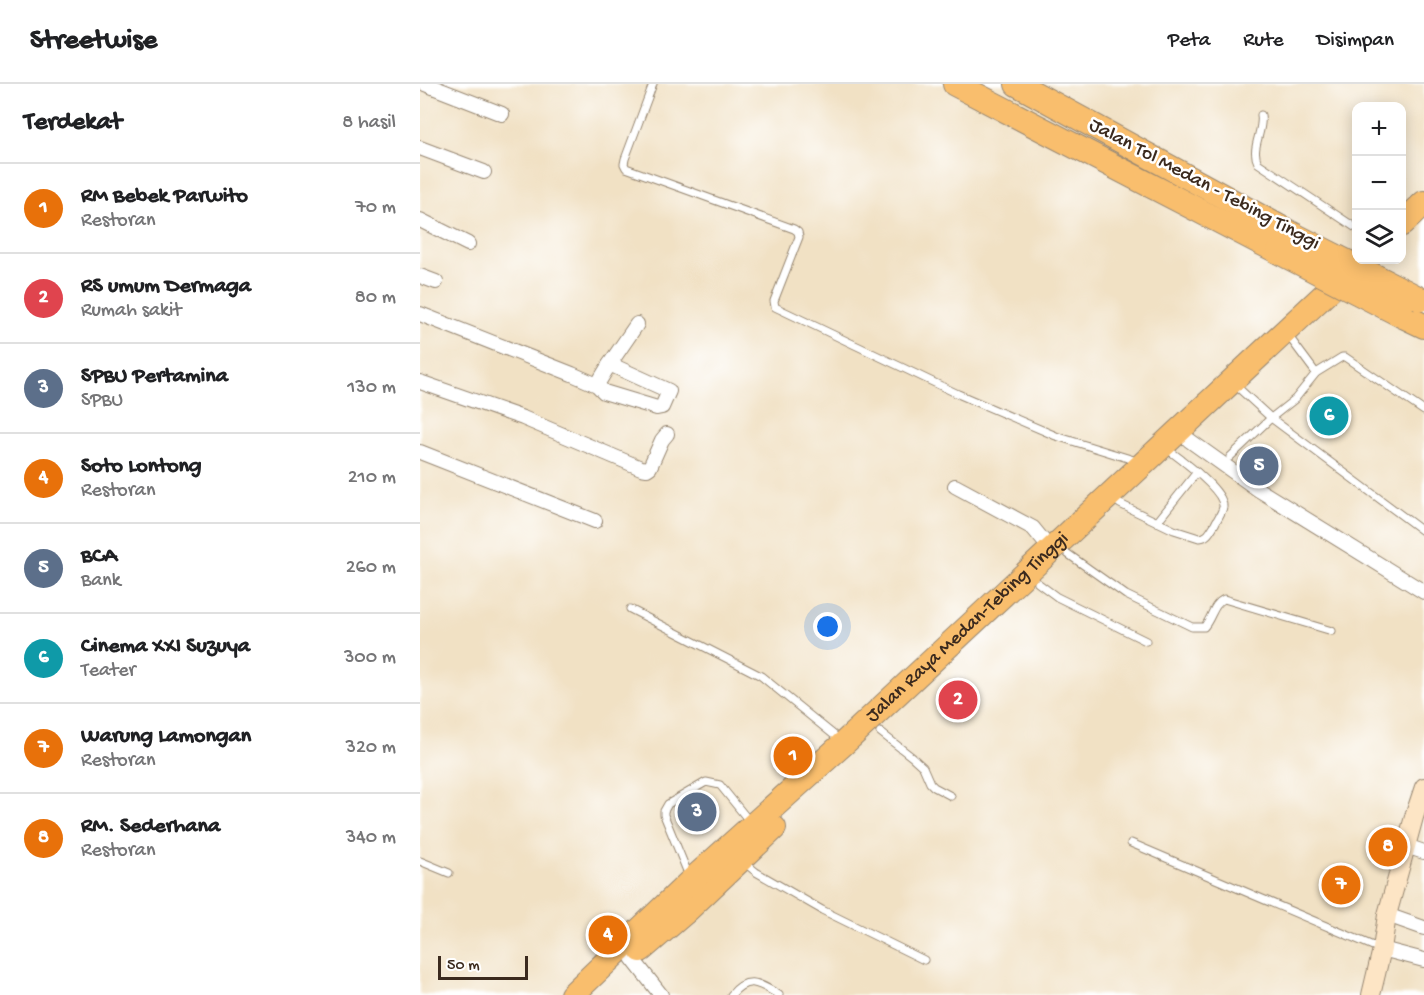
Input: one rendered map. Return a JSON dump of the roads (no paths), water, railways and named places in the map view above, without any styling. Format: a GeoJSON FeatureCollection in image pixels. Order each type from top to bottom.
{"type":"FeatureCollection","features":[{"type":"Feature","properties":{"kind":"highway","name":"Jalan Tol Medan - Tebing Tinggi"},"geometry":{"type":"LineString","coordinates":[[956,84],[1287,243],[1422,300]]}},
{"type":"Feature","properties":{"kind":"highway","name":"Jalan Tol Medan - Tebing Tinggi"},"geometry":{"type":"LineString","coordinates":[[1017,84],[1287,243]]}},
{"type":"Feature","properties":{"kind":"highway"},"geometry":{"type":"LineString","coordinates":[[1406,219],[1424,203]]}},
{"type":"Feature","properties":{"kind":"highway"},"geometry":{"type":"LineString","coordinates":[[1406,235],[1424,219]]}},
{"type":"Feature","properties":{"kind":"highway"},"geometry":{"type":"LineString","coordinates":[[1287,243],[1413,321]]}},
{"type":"Feature","properties":{"kind":"highway","name":"Jalan Raya Medan-Tebing Tinggi"},"geometry":{"type":"LineString","coordinates":[[1290,337],[1359,264]]}},
{"type":"Feature","properties":{"kind":"highway","name":"Jalan Raya Medan-Tebing Tinggi"},"geometry":{"type":"LineString","coordinates":[[572,995],[691,881],[1060,552],[1176,447],[1290,337],[1374,264]]}},
{"type":"Feature","properties":{"kind":"highway","name":"Jalan Raya Medan-Tebing Tinggi"},"geometry":{"type":"LineString","coordinates":[[1115,500],[1145,464],[1176,447]]}},
{"type":"Feature","properties":{"kind":"highway","name":"Jalan Raya Medan-Tebing Tinggi"},"geometry":{"type":"LineString","coordinates":[[592,995],[880,732],[1038,583],[1060,552]]}},
{"type":"Feature","properties":{"kind":"main road"},"geometry":{"type":"LineString","coordinates":[[1371,995],[1388,915],[1406,846],[1419,819],[1424,787]]}},
{"type":"Feature","properties":{"kind":"street"},"geometry":{"type":"LineString","coordinates":[[425,84],[502,114]]}},
{"type":"Feature","properties":{"kind":"street"},"geometry":{"type":"LineString","coordinates":[[420,148],[484,172]]}},
{"type":"Feature","properties":{"kind":"street"},"geometry":{"type":"LineString","coordinates":[[420,220],[468,244]]}},
{"type":"Feature","properties":{"kind":"street"},"geometry":{"type":"LineString","coordinates":[[420,276],[436,282]]}},
{"type":"Feature","properties":{"kind":"street"},"geometry":{"type":"LineString","coordinates":[[420,314],[572,374],[597,385],[604,392],[657,408],[662,407],[669,389],[609,365]]}},
{"type":"Feature","properties":{"kind":"street"},"geometry":{"type":"LineString","coordinates":[[597,385],[637,324]]}},
{"type":"Feature","properties":{"kind":"street"},"geometry":{"type":"LineString","coordinates":[[420,382],[523,418],[641,468],[650,467],[667,434]]}},
{"type":"Feature","properties":{"kind":"street"},"geometry":{"type":"LineString","coordinates":[[1176,447],[1259,490],[1424,592]]}},
{"type":"Feature","properties":{"kind":"street"},"geometry":{"type":"LineString","coordinates":[[420,452],[594,520]]}},
{"type":"Feature","properties":{"kind":"street"},"geometry":{"type":"LineString","coordinates":[[955,486],[1033,528],[1060,552]]}},
{"type":"Feature","properties":{"kind":"street"},"geometry":{"type":"LineString","coordinates":[[1406,846],[1424,852]]}},
{"type":"Feature","properties":{"kind":"street"},"geometry":{"type":"LineString","coordinates":[[1388,915],[1424,928]]}},
{"type":"Feature","properties":{"kind":"street"},"geometry":{"type":"LineString","coordinates":[[1382,949],[1424,960]]}},
{"type":"Feature","properties":{"kind":"street"},"geometry":{"type":"LineString","coordinates":[[632,958],[661,995]]}},
{"type":"Feature","properties":{"kind":"lane"},"geometry":{"type":"LineString","coordinates":[[653,84],[625,159],[626,168],[798,232],[799,237],[774,301],[775,307],[958,394],[1056,436],[1145,464]]}},
{"type":"Feature","properties":{"kind":"lane"},"geometry":{"type":"LineString","coordinates":[[1261,115],[1262,126],[1255,152],[1258,163],[1352,225]]}},
{"type":"Feature","properties":{"kind":"lane"},"geometry":{"type":"LineString","coordinates":[[1290,337],[1316,373]]}},
{"type":"Feature","properties":{"kind":"lane"},"geometry":{"type":"LineString","coordinates":[[1230,457],[1271,418],[1295,399],[1316,373],[1344,356],[1424,411]]}},
{"type":"Feature","properties":{"kind":"lane"},"geometry":{"type":"LineString","coordinates":[[1237,387],[1271,418],[1424,532]]}},
{"type":"Feature","properties":{"kind":"lane"},"geometry":{"type":"LineString","coordinates":[[1115,500],[1191,537],[1202,539],[1209,533],[1223,503],[1213,487],[1176,447]]}},
{"type":"Feature","properties":{"kind":"lane"},"geometry":{"type":"LineString","coordinates":[[1157,522],[1197,472]]}},
{"type":"Feature","properties":{"kind":"lane"},"geometry":{"type":"LineString","coordinates":[[1060,552],[1126,595],[1192,627],[1204,627],[1216,604],[1219,600],[1224,599],[1332,631]]}},
{"type":"Feature","properties":{"kind":"lane"},"geometry":{"type":"LineString","coordinates":[[1038,583],[1057,597],[1146,641]]}},
{"type":"Feature","properties":{"kind":"lane"},"geometry":{"type":"LineString","coordinates":[[630,609],[761,676],[843,744]]}},
{"type":"Feature","properties":{"kind":"lane"},"geometry":{"type":"LineString","coordinates":[[880,732],[923,767],[934,787],[951,796]]}},
{"type":"Feature","properties":{"kind":"lane"},"geometry":{"type":"LineString","coordinates":[[691,881],[664,814],[668,804],[706,782],[717,783],[753,825]]}},
{"type":"Feature","properties":{"kind":"lane"},"geometry":{"type":"LineString","coordinates":[[1131,843],[1382,949]]}},
{"type":"Feature","properties":{"kind":"lane"},"geometry":{"type":"LineString","coordinates":[[740,860],[756,872],[822,910],[924,960]]}},
{"type":"Feature","properties":{"kind":"lane"},"geometry":{"type":"LineString","coordinates":[[420,861],[449,873]]}},
{"type":"Feature","properties":{"kind":"lane"},"geometry":{"type":"LineString","coordinates":[[731,995],[744,983],[751,982],[760,984],[779,995]]}},
{"type":"Feature","properties":{"kind":"place","name":"Cinema XXI Suzuya"},"geometry":{"type":"Point","coordinates":[1329,416]}},
{"type":"Feature","properties":{"kind":"place","name":"BCA"},"geometry":{"type":"Point","coordinates":[1259,466]}},
{"type":"Feature","properties":{"kind":"place","name":"RS umum Dermaga"},"geometry":{"type":"Point","coordinates":[958,700]}},
{"type":"Feature","properties":{"kind":"place","name":"RM Bebek Parwito"},"geometry":{"type":"Point","coordinates":[793,756]}},
{"type":"Feature","properties":{"kind":"place","name":"SPBU Pertamina"},"geometry":{"type":"Point","coordinates":[697,812]}},
{"type":"Feature","properties":{"kind":"place","name":"RM. Sederhana"},"geometry":{"type":"Point","coordinates":[1388,847]}},
{"type":"Feature","properties":{"kind":"place","name":"Warung Lamongan"},"geometry":{"type":"Point","coordinates":[1341,885]}},
{"type":"Feature","properties":{"kind":"place","name":"Soto Lontong"},"geometry":{"type":"Point","coordinates":[608,935]}}]}
